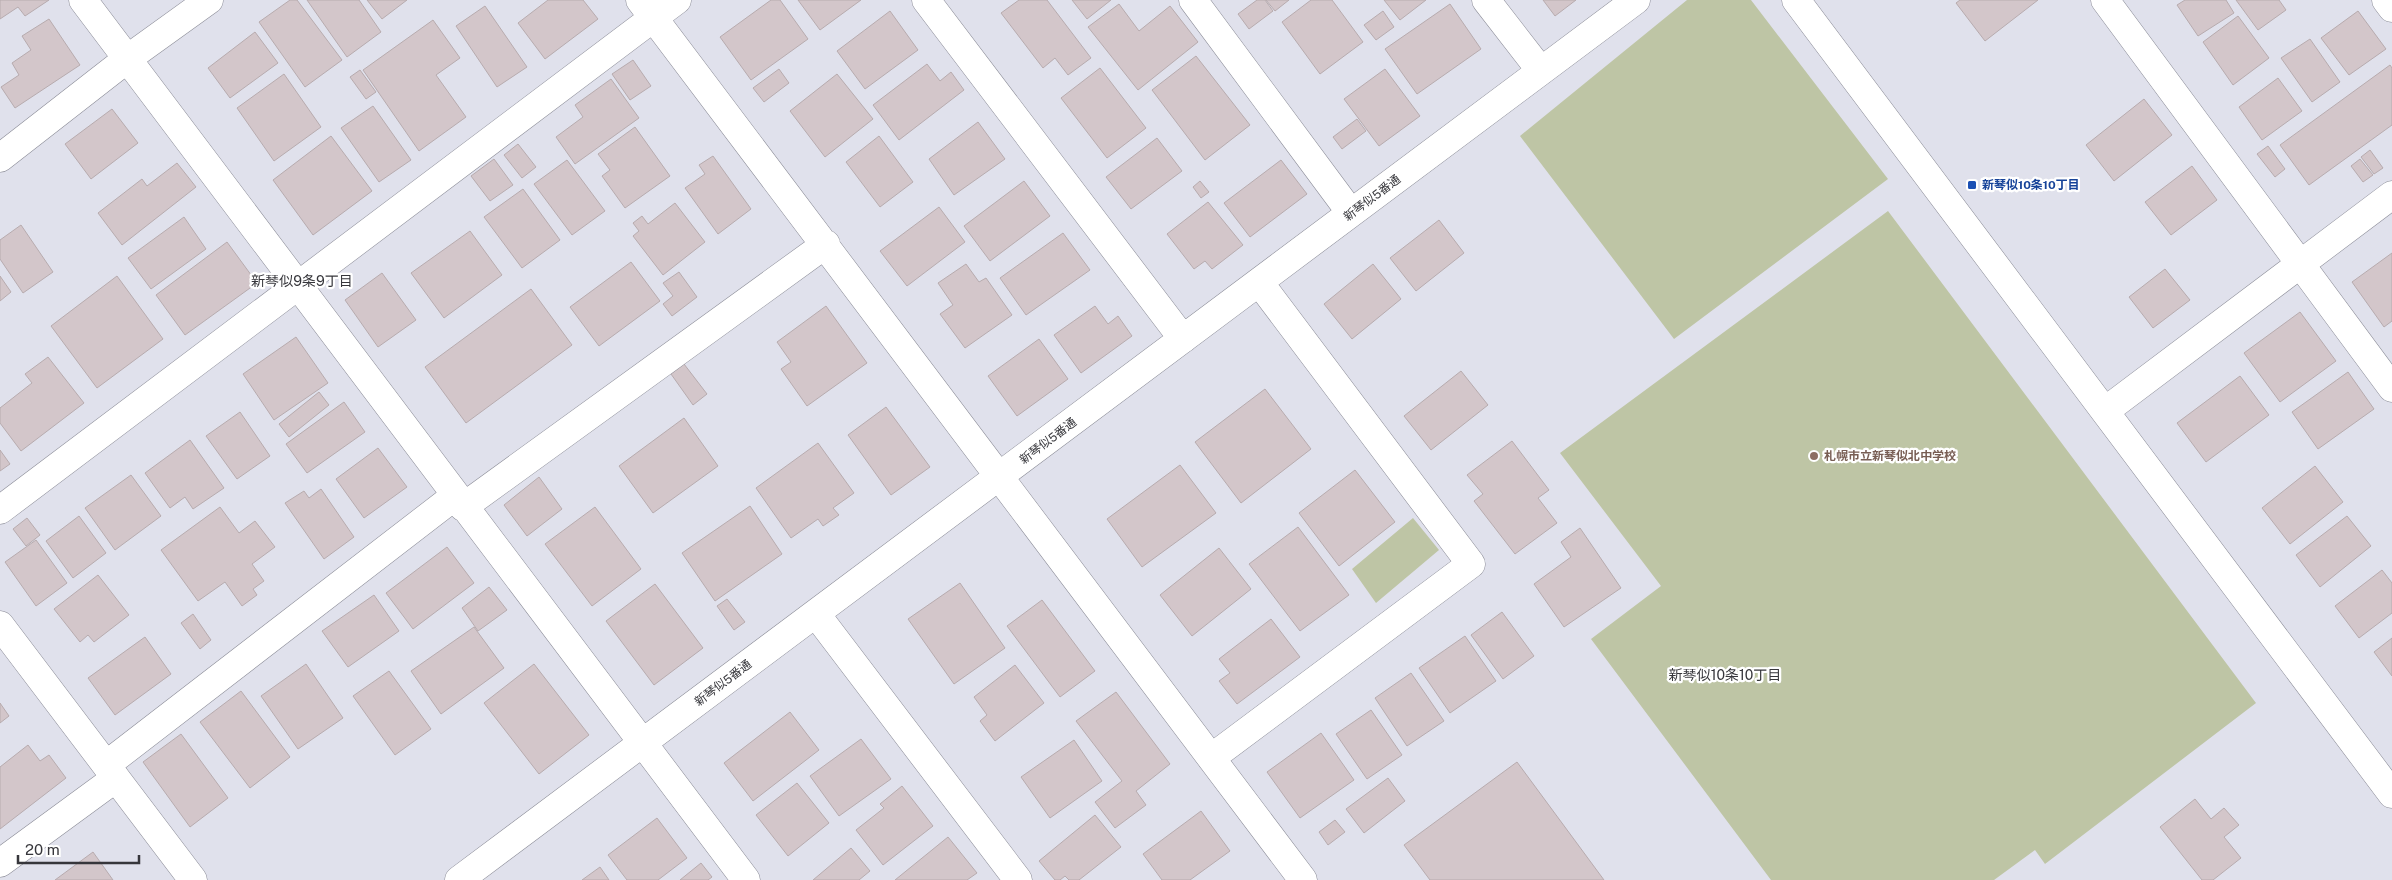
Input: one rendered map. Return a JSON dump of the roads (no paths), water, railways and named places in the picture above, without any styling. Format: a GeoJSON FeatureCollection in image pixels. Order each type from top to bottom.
{"type":"FeatureCollection","features":[{"type":"Feature","properties":{"kind":"street"},"geometry":{"type":"LineString","coordinates":[[83,0],[746,880]]}},
{"type":"Feature","properties":{"kind":"street"},"geometry":{"type":"LineString","coordinates":[[0,158],[127,59],[209,0]]}},
{"type":"Feature","properties":{"kind":"street"},"geometry":{"type":"LineString","coordinates":[[0,510],[298,285],[647,9],[677,0]]}},
{"type":"Feature","properties":{"kind":"street"},"geometry":{"type":"LineString","coordinates":[[926,0],[1183,339]]}},
{"type":"Feature","properties":{"kind":"street"},"geometry":{"type":"LineString","coordinates":[[1193,0],[1351,213]]}},
{"type":"Feature","properties":{"kind":"street"},"geometry":{"type":"LineString","coordinates":[[1486,0],[1541,71]]}},
{"type":"Feature","properties":{"kind":"street","name":"新琴似5番通"},"geometry":{"type":"LineString","coordinates":[[467,878],[644,743],[1636,0]]}},
{"type":"Feature","properties":{"kind":"street"},"geometry":{"type":"LineString","coordinates":[[1796,0],[2392,794]]}},
{"type":"Feature","properties":{"kind":"street"},"geometry":{"type":"LineString","coordinates":[[2105,0],[2301,262],[2392,388]]}},
{"type":"Feature","properties":{"kind":"street"},"geometry":{"type":"LineString","coordinates":[[2386,0],[2392,8]]}},
{"type":"Feature","properties":{"kind":"street"},"geometry":{"type":"LineString","coordinates":[[647,9],[826,244],[1303,880]]}},
{"type":"Feature","properties":{"kind":"street"},"geometry":{"type":"LineString","coordinates":[[2105,411],[2392,195]]}},
{"type":"Feature","properties":{"kind":"street"},"geometry":{"type":"LineString","coordinates":[[0,863],[111,771],[459,501],[826,244]]}},
{"type":"Feature","properties":{"kind":"street"},"geometry":{"type":"LineString","coordinates":[[1211,758],[1471,564],[1259,282]]}},
{"type":"Feature","properties":{"kind":"street"},"geometry":{"type":"LineString","coordinates":[[816,614],[1018,880]]}},
{"type":"Feature","properties":{"kind":"street"},"geometry":{"type":"LineString","coordinates":[[0,625],[193,880]]}},
{"type":"Feature","properties":{"kind":"place","name":"新琴似10条10丁目"},"geometry":{"type":"Point","coordinates":[1972,185]}},
{"type":"Feature","properties":{"kind":"place","name":"札幌市立新琴似北中学校"},"geometry":{"type":"Point","coordinates":[1814,456]}},
{"type":"Feature","properties":{"kind":"district","name":"新琴似9条9丁目"},"geometry":{"type":"Point","coordinates":[302,281]}},
{"type":"Feature","properties":{"kind":"district","name":"新琴似10条10丁目"},"geometry":{"type":"Point","coordinates":[1725,675]}}]}
